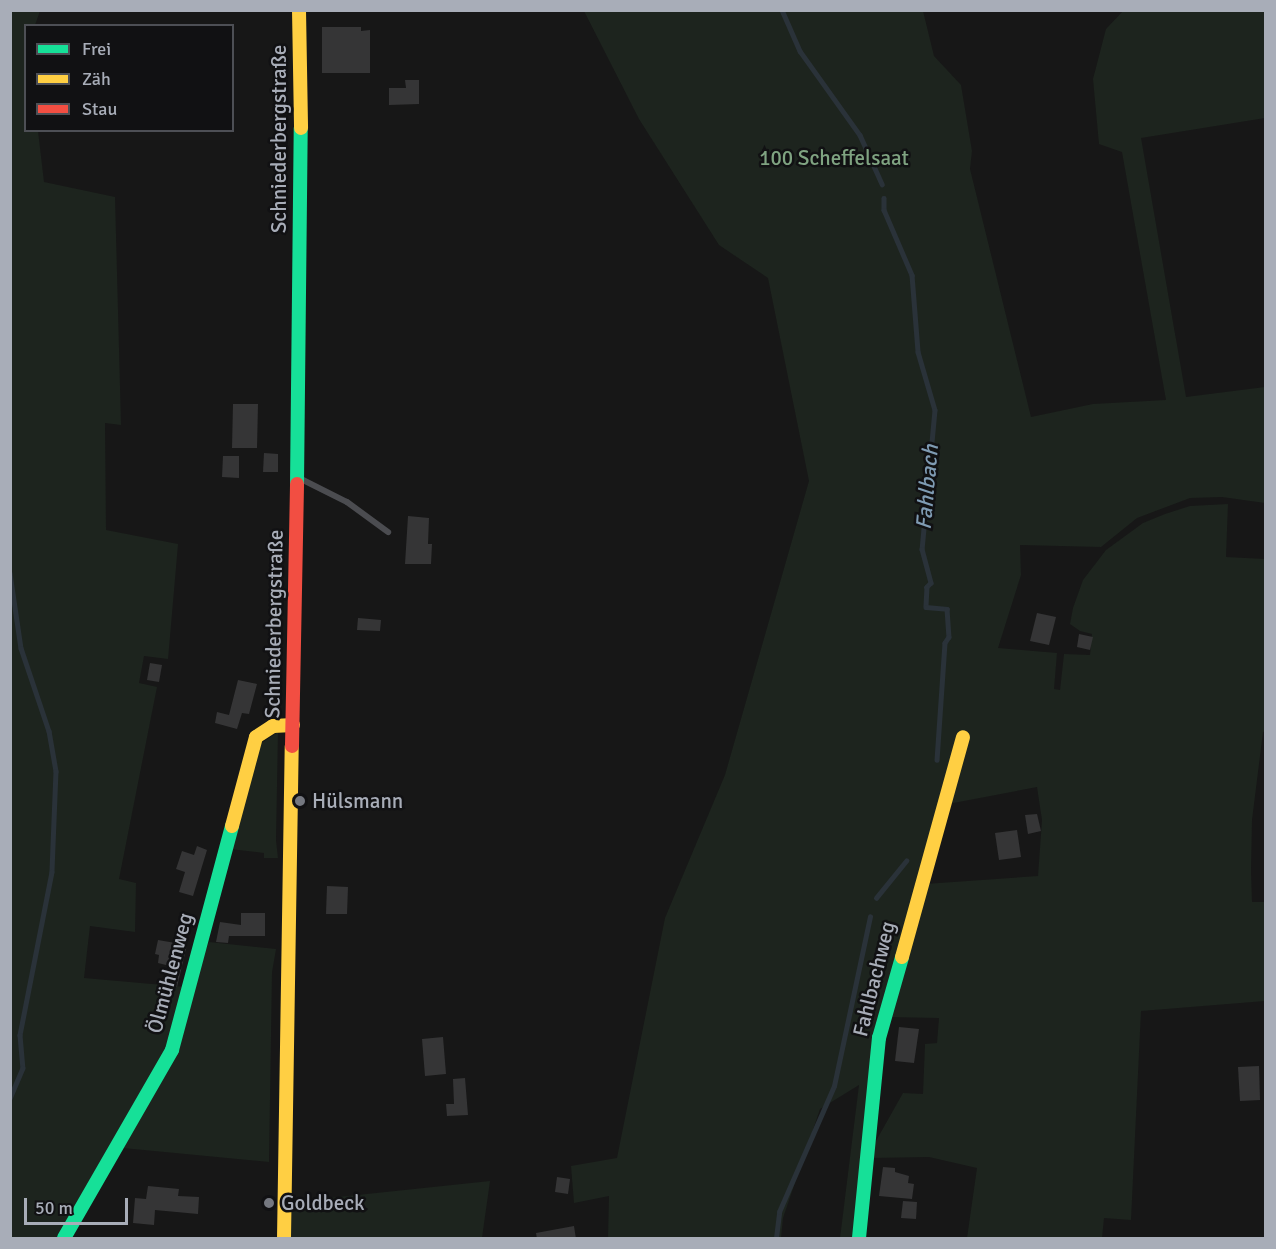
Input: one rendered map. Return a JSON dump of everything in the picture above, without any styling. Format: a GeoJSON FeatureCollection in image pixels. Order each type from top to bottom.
{"type":"FeatureCollection","features":[{"type":"Feature","properties":{"kind":"street","name":"Schniederbergstraße"},"geometry":{"type":"LineString","coordinates":[[284,1239],[302,157],[298,10]]}},
{"type":"Feature","properties":{"kind":"street","name":"Ölmühlenweg"},"geometry":{"type":"LineString","coordinates":[[64,1239],[172,1050],[256,736],[273,726],[293,725]]}},
{"type":"Feature","properties":{"kind":"street","name":"Fahlbachweg"},"geometry":{"type":"LineString","coordinates":[[859,1239],[879,1038],[963,737]]}},
{"type":"Feature","properties":{"kind":"lane"},"geometry":{"type":"LineString","coordinates":[[298,478],[311,482],[346,502],[388,532]]}},
{"type":"Feature","properties":{"kind":"green space"},"geometry":{"type":"Polygon","coordinates":[[[10,11],[40,11],[35,24],[24,24],[24,132],[38,132],[44,182],[115,197],[121,425],[105,423],[106,530],[178,544],[168,659],[144,656],[139,683],[157,687],[119,879],[136,883],[135,932],[90,926],[84,978],[186,987],[169,1048],[60,1238],[10,1238],[10,11]]]}},
{"type":"Feature","properties":{"kind":"green space","name":"100 Scheffelsaat"},"geometry":{"type":"Polygon","coordinates":[[[584,11],[923,11],[934,56],[961,85],[972,151],[970,169],[1031,417],[1093,404],[1166,400],[1122,152],[1099,144],[1093,79],[1106,29],[1123,11],[1265,11],[1265,118],[1141,138],[1186,397],[1265,387],[1265,503],[1222,497],[1190,498],[1137,518],[1101,547],[1020,545],[1021,575],[998,648],[1057,653],[1054,689],[1060,690],[1064,654],[1090,655],[1092,634],[1080,631],[1070,624],[1083,580],[1106,550],[1143,523],[1165,514],[1190,506],[1228,504],[1226,557],[1265,559],[1266,731],[1263,732],[1252,820],[1251,871],[1252,902],[1265,902],[1265,1001],[1141,1011],[1131,1220],[1104,1218],[1102,1238],[967,1238],[977,1168],[929,1157],[870,1158],[872,1148],[903,1093],[923,1094],[925,1044],[937,1043],[939,1018],[887,1017],[925,884],[1038,876],[1042,820],[1037,787],[948,804],[877,1038],[855,1238],[840,1238],[859,1085],[820,1109],[783,1218],[781,1238],[608,1238],[609,1196],[574,1203],[571,1166],[617,1158],[665,918],[725,775],[809,481],[768,278],[719,245],[639,119],[584,11]]]}},
{"type":"Feature","properties":{"kind":"green space"},"geometry":{"type":"Polygon","coordinates":[[[278,732],[276,840],[278,858],[264,858],[264,853],[230,849],[260,744],[278,732]]]}},
{"type":"Feature","properties":{"kind":"green space"},"geometry":{"type":"Polygon","coordinates":[[[209,942],[276,949],[272,972],[269,1162],[123,1148],[209,942]]]}},
{"type":"Feature","properties":{"kind":"green space"},"geometry":{"type":"Polygon","coordinates":[[[490,1181],[482,1238],[290,1238],[291,1202],[490,1181]]]}},
{"type":"Feature","properties":{"kind":"building"},"geometry":{"type":"Polygon","coordinates":[[[322,27],[361,27],[361,31],[370,30],[370,73],[322,73],[322,27]]]}},
{"type":"Feature","properties":{"kind":"building"},"geometry":{"type":"Polygon","coordinates":[[[405,80],[419,80],[419,104],[389,105],[389,88],[406,88],[405,80]]]}},
{"type":"Feature","properties":{"kind":"building"},"geometry":{"type":"Polygon","coordinates":[[[233,404],[258,404],[257,448],[232,448],[233,404]]]}},
{"type":"Feature","properties":{"kind":"building"},"geometry":{"type":"Polygon","coordinates":[[[264,453],[278,454],[278,472],[263,472],[264,453]]]}},
{"type":"Feature","properties":{"kind":"building"},"geometry":{"type":"Polygon","coordinates":[[[223,456],[239,456],[239,478],[222,477],[223,456]]]}},
{"type":"Feature","properties":{"kind":"building"},"geometry":{"type":"Polygon","coordinates":[[[408,516],[429,518],[428,544],[432,544],[431,564],[405,564],[408,516]]]}},
{"type":"Feature","properties":{"kind":"building"},"geometry":{"type":"Polygon","coordinates":[[[1037,613],[1056,617],[1049,645],[1030,641],[1037,613]]]}},
{"type":"Feature","properties":{"kind":"building"},"geometry":{"type":"Polygon","coordinates":[[[358,618],[381,620],[380,631],[357,630],[358,618]]]}},
{"type":"Feature","properties":{"kind":"building"},"geometry":{"type":"Polygon","coordinates":[[[1079,634],[1093,637],[1090,650],[1077,647],[1079,634]]]}},
{"type":"Feature","properties":{"kind":"building"},"geometry":{"type":"Polygon","coordinates":[[[150,663],[162,665],[159,682],[147,680],[150,663]]]}},
{"type":"Feature","properties":{"kind":"building"},"geometry":{"type":"Polygon","coordinates":[[[238,680],[257,684],[249,714],[242,713],[237,729],[215,723],[217,712],[229,715],[238,680]]]}},
{"type":"Feature","properties":{"kind":"building"},"geometry":{"type":"Polygon","coordinates":[[[1037,814],[1041,831],[1028,834],[1025,815],[1037,814]]]}},
{"type":"Feature","properties":{"kind":"building"},"geometry":{"type":"Polygon","coordinates":[[[1017,830],[1021,857],[999,860],[995,833],[1017,830]]]}},
{"type":"Feature","properties":{"kind":"building"},"geometry":{"type":"Polygon","coordinates":[[[197,846],[207,850],[193,896],[179,892],[185,872],[176,869],[182,851],[194,855],[197,846]]]}},
{"type":"Feature","properties":{"kind":"building"},"geometry":{"type":"Polygon","coordinates":[[[327,886],[348,887],[347,914],[326,914],[327,886]]]}},
{"type":"Feature","properties":{"kind":"building"},"geometry":{"type":"Polygon","coordinates":[[[241,913],[265,913],[265,936],[229,936],[228,943],[216,942],[220,922],[241,925],[241,913]]]}},
{"type":"Feature","properties":{"kind":"building"},"geometry":{"type":"Polygon","coordinates":[[[158,940],[187,945],[177,987],[166,984],[170,966],[158,963],[159,955],[155,954],[158,940]]]}},
{"type":"Feature","properties":{"kind":"building"},"geometry":{"type":"Polygon","coordinates":[[[899,1027],[919,1029],[914,1063],[895,1061],[899,1027]]]}},
{"type":"Feature","properties":{"kind":"building"},"geometry":{"type":"Polygon","coordinates":[[[443,1037],[446,1074],[425,1076],[422,1039],[443,1037]]]}},
{"type":"Feature","properties":{"kind":"building"},"geometry":{"type":"Polygon","coordinates":[[[1259,1066],[1260,1100],[1240,1101],[1238,1067],[1259,1066]]]}},
{"type":"Feature","properties":{"kind":"building"},"geometry":{"type":"Polygon","coordinates":[[[465,1078],[468,1115],[447,1116],[446,1104],[454,1104],[453,1079],[465,1078]]]}},
{"type":"Feature","properties":{"kind":"building"},"geometry":{"type":"Polygon","coordinates":[[[883,1167],[895,1168],[895,1172],[909,1176],[908,1183],[914,1184],[912,1199],[879,1196],[883,1167]]]}},
{"type":"Feature","properties":{"kind":"building"},"geometry":{"type":"Polygon","coordinates":[[[557,1177],[570,1179],[568,1194],[555,1192],[557,1177]]]}},
{"type":"Feature","properties":{"kind":"building"},"geometry":{"type":"Polygon","coordinates":[[[148,1186],[179,1189],[178,1196],[199,1197],[198,1214],[155,1210],[154,1225],[133,1223],[135,1198],[146,1199],[148,1186]]]}},
{"type":"Feature","properties":{"kind":"building"},"geometry":{"type":"Polygon","coordinates":[[[903,1201],[917,1202],[916,1219],[901,1218],[903,1201]]]}},
{"type":"Feature","properties":{"kind":"building"},"geometry":{"type":"Polygon","coordinates":[[[574,1226],[576,1239],[537,1239],[536,1233],[574,1226]]]}},
{"type":"Feature","properties":{"kind":"waterway","name":"Fahlbach"},"geometry":{"type":"LineString","coordinates":[[782,10],[800,51],[860,135],[882,184]]}},
{"type":"Feature","properties":{"kind":"waterway","name":"Fahlbach"},"geometry":{"type":"LineString","coordinates":[[884,198],[884,210],[912,275],[918,352],[935,410],[922,549],[931,583],[927,587],[926,607],[947,609],[949,637],[945,643],[937,760]]}},
{"type":"Feature","properties":{"kind":"waterway"},"geometry":{"type":"LineString","coordinates":[[10,573],[21,648],[49,731],[56,771],[52,872],[20,1035],[23,1068],[10,1098]]}},
{"type":"Feature","properties":{"kind":"waterway","name":"Fahlbach"},"geometry":{"type":"LineString","coordinates":[[876,898],[906,861]]}},
{"type":"Feature","properties":{"kind":"waterway"},"geometry":{"type":"LineString","coordinates":[[776,1238],[779,1212],[834,1086],[870,917]]}},
{"type":"Feature","properties":{"kind":"traffic: fast"},"geometry":{"type":"LineString","coordinates":[[297,484],[301,128]]}},
{"type":"Feature","properties":{"kind":"traffic: fast"},"geometry":{"type":"LineString","coordinates":[[64,1238],[172,1050],[232,826]]}},
{"type":"Feature","properties":{"kind":"traffic: fast"},"geometry":{"type":"LineString","coordinates":[[859,1238],[879,1038],[902,957]]}},
{"type":"Feature","properties":{"kind":"traffic: slow"},"geometry":{"type":"LineString","coordinates":[[299,10],[301,128]]}},
{"type":"Feature","properties":{"kind":"traffic: slow"},"geometry":{"type":"LineString","coordinates":[[232,826],[256,737],[273,726],[293,725]]}},
{"type":"Feature","properties":{"kind":"traffic: slow"},"geometry":{"type":"LineString","coordinates":[[902,957],[963,737]]}},
{"type":"Feature","properties":{"kind":"traffic: slow"},"geometry":{"type":"LineString","coordinates":[[284,1238],[292,746]]}},
{"type":"Feature","properties":{"kind":"traffic: jam"},"geometry":{"type":"LineString","coordinates":[[292,746],[297,484]]}},
{"type":"Feature","properties":{"kind":"place","name":"Hülsmann"},"geometry":{"type":"Point","coordinates":[300,801]}},
{"type":"Feature","properties":{"kind":"place","name":"Goldbeck"},"geometry":{"type":"Point","coordinates":[269,1203]}}]}
